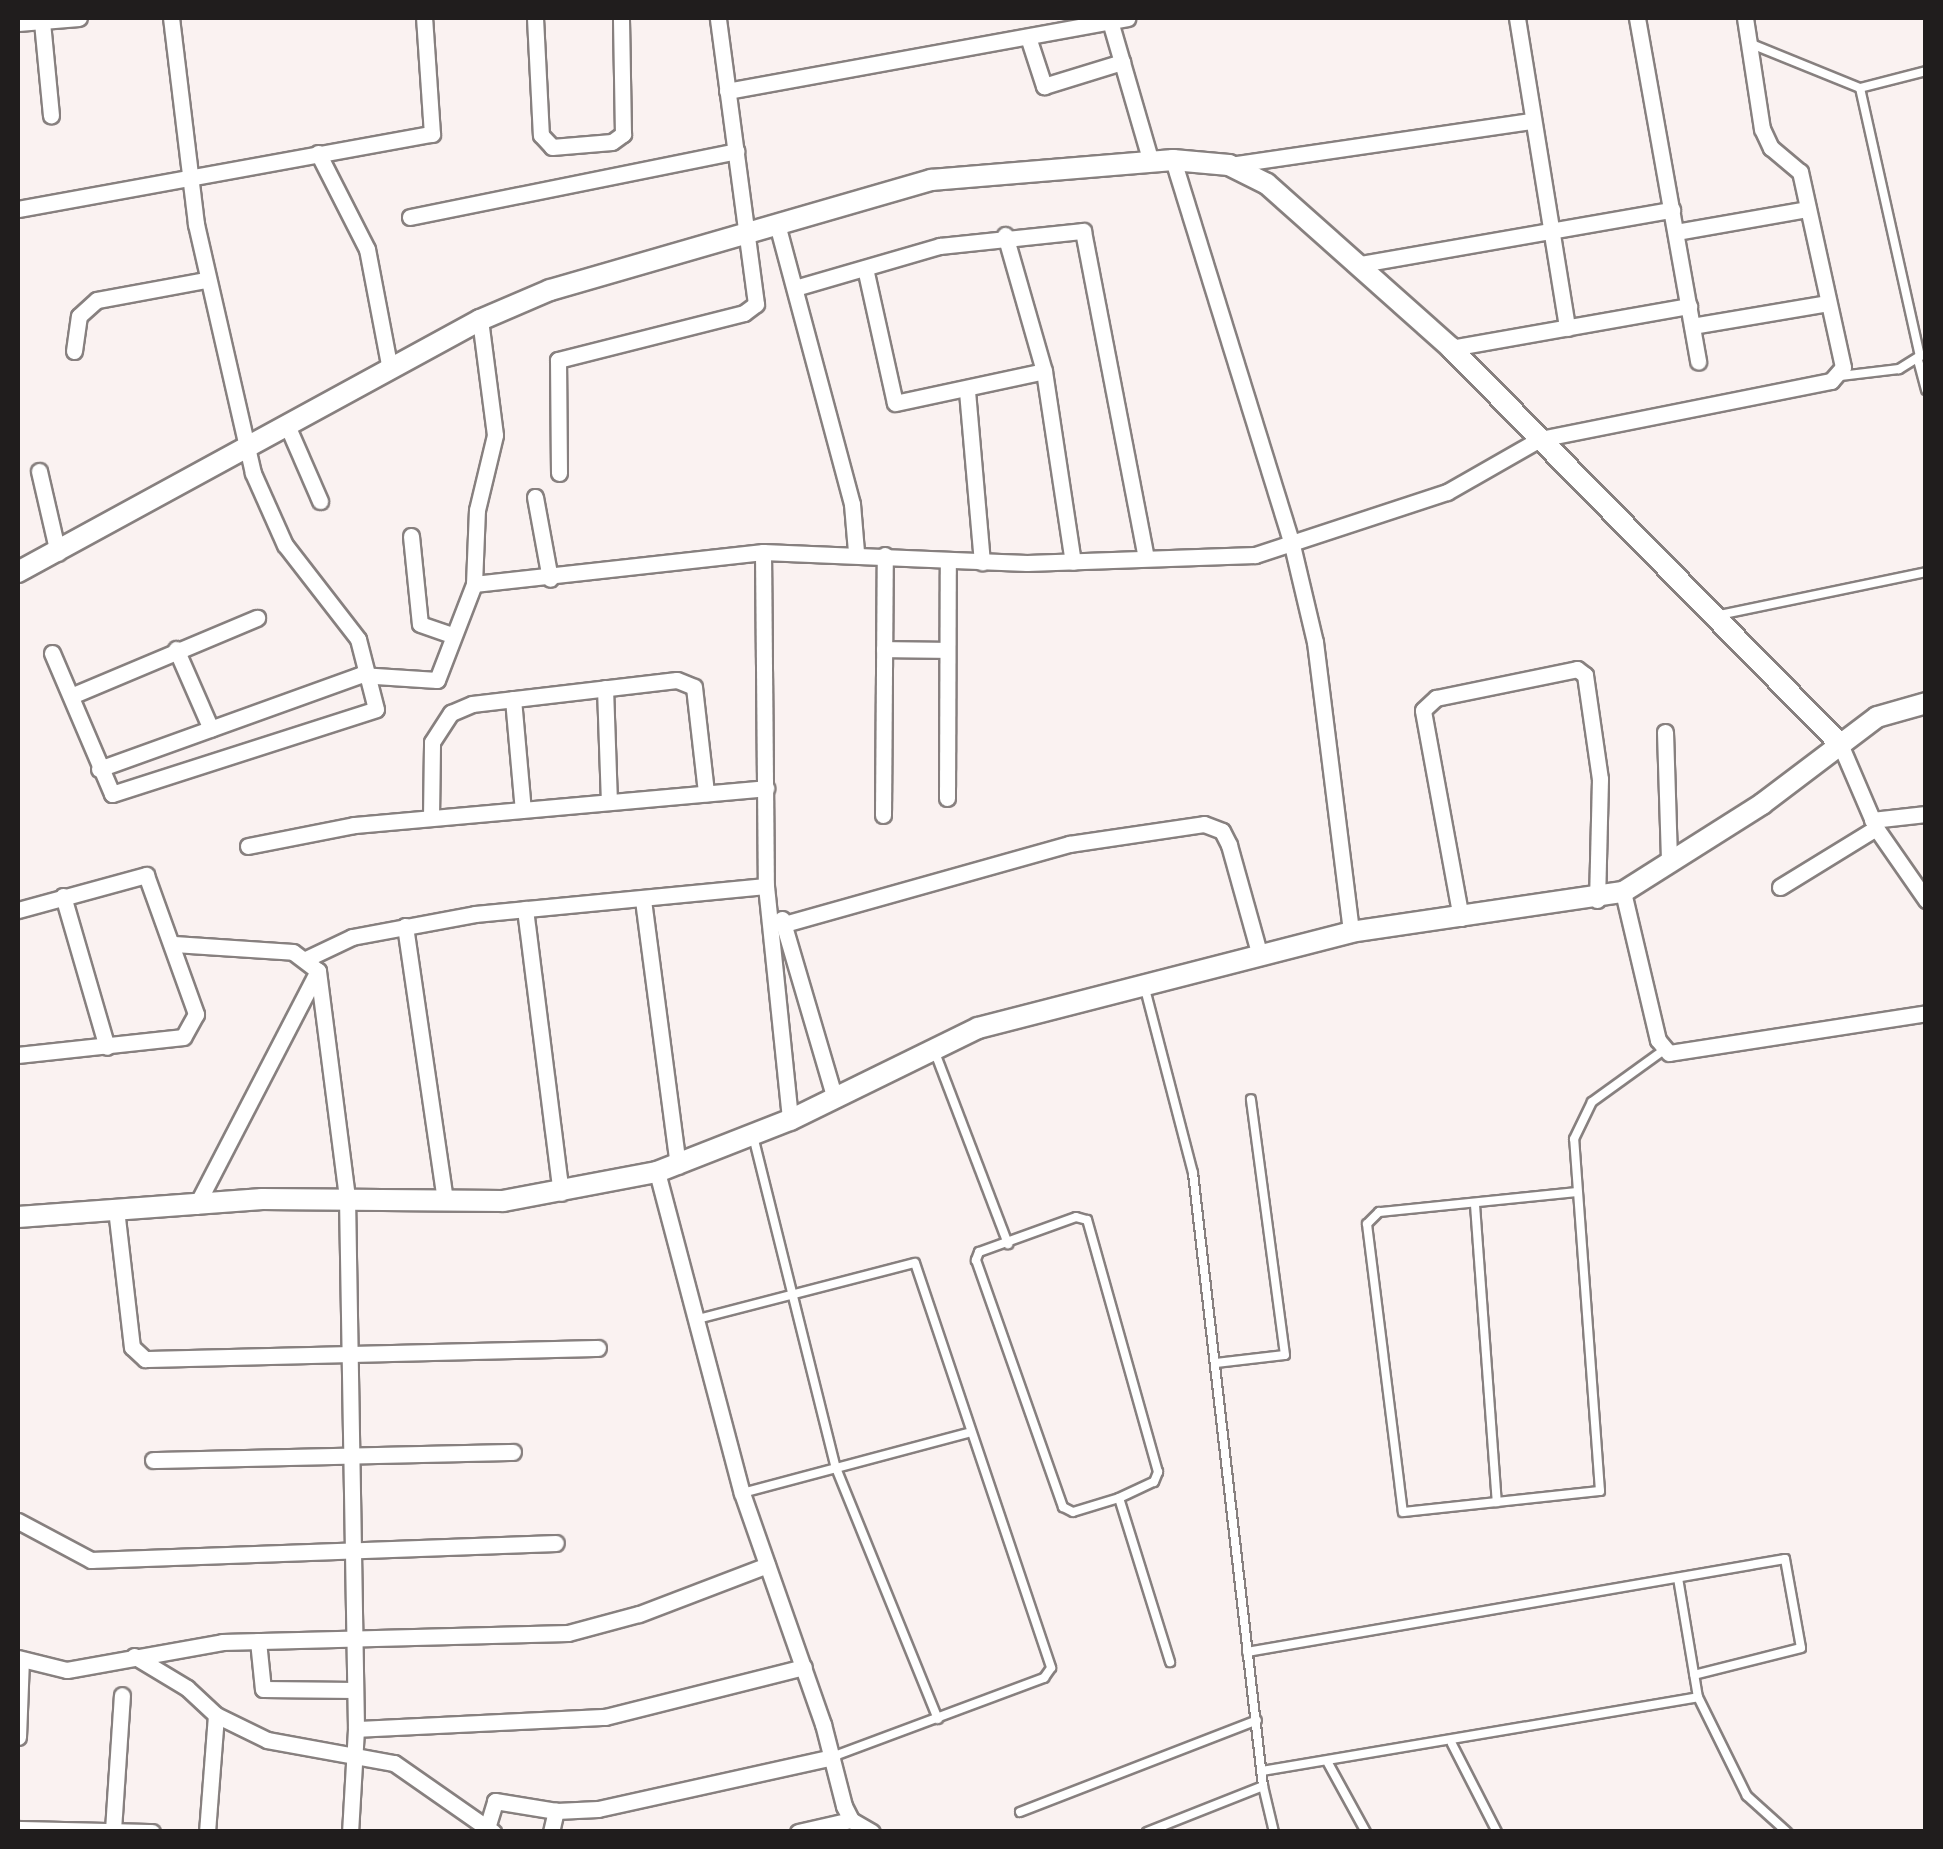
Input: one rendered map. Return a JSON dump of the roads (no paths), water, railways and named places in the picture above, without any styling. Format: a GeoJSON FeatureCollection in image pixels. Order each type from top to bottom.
{"type":"FeatureCollection","features":[{"type":"Feature","properties":{"kind":"street"},"geometry":{"type":"LineString","coordinates":[[18,23],[80,18]]}},
{"type":"Feature","properties":{"kind":"street"},"geometry":{"type":"LineString","coordinates":[[52,652],[108,792],[122,793],[365,718],[376,710],[372,673],[352,628],[276,529],[246,447],[206,280],[188,179],[171,18]]}},
{"type":"Feature","properties":{"kind":"street"},"geometry":{"type":"LineString","coordinates":[[18,209],[434,132],[424,18]]}},
{"type":"Feature","properties":{"kind":"street"},"geometry":{"type":"LineString","coordinates":[[534,18],[541,135],[552,147],[612,142],[623,134],[621,18]]}},
{"type":"Feature","properties":{"kind":"street"},"geometry":{"type":"LineString","coordinates":[[559,473],[558,360],[752,310],[747,230],[718,18]]}},
{"type":"Feature","properties":{"kind":"street"},"geometry":{"type":"LineString","coordinates":[[728,91],[1028,37],[1066,24],[1127,18]]}},
{"type":"Feature","properties":{"kind":"street"},"geometry":{"type":"LineString","coordinates":[[1516,18],[1567,328]]}},
{"type":"Feature","properties":{"kind":"street"},"geometry":{"type":"LineString","coordinates":[[1637,18],[1698,362]]}},
{"type":"Feature","properties":{"kind":"street"},"geometry":{"type":"LineString","coordinates":[[474,584],[763,552],[856,552],[982,562],[1254,555],[1472,482],[1540,439],[1838,376],[1842,367],[1797,166],[1771,148],[1762,128],[1745,18]]}},
{"type":"Feature","properties":{"kind":"street"},"geometry":{"type":"LineString","coordinates":[[1110,21],[1151,162]]}},
{"type":"Feature","properties":{"kind":"street"},"geometry":{"type":"LineString","coordinates":[[42,22],[50,116]]}},
{"type":"Feature","properties":{"kind":"street"},"geometry":{"type":"LineString","coordinates":[[1028,37],[1044,86],[1122,62]]}},
{"type":"Feature","properties":{"kind":"street"},"geometry":{"type":"LineString","coordinates":[[18,572],[480,320],[550,290],[747,230],[930,180],[1173,160],[1228,165],[1532,121]]}},
{"type":"Feature","properties":{"kind":"street"},"geometry":{"type":"LineString","coordinates":[[410,217],[736,150]]}},
{"type":"Feature","properties":{"kind":"street"},"geometry":{"type":"LineString","coordinates":[[318,153],[367,248],[390,370]]}},
{"type":"Feature","properties":{"kind":"street"},"geometry":{"type":"LineString","coordinates":[[1173,160],[1292,545],[1315,642],[1351,932]]}},
{"type":"Feature","properties":{"kind":"street"},"geometry":{"type":"LineString","coordinates":[[1228,165],[1267,184],[1451,348],[1840,744],[1874,824],[1926,900]]}},
{"type":"Feature","properties":{"kind":"street"},"geometry":{"type":"LineString","coordinates":[[1676,232],[1808,209]]}},
{"type":"Feature","properties":{"kind":"street"},"geometry":{"type":"LineString","coordinates":[[1361,264],[1672,210]]}},
{"type":"Feature","properties":{"kind":"street"},"geometry":{"type":"LineString","coordinates":[[777,224],[847,482],[856,552]]}},
{"type":"Feature","properties":{"kind":"street"},"geometry":{"type":"LineString","coordinates":[[794,288],[1004,235],[1078,229],[1086,235],[1146,557]]}},
{"type":"Feature","properties":{"kind":"street"},"geometry":{"type":"LineString","coordinates":[[1004,235],[1044,371],[1073,562]]}},
{"type":"Feature","properties":{"kind":"street"},"geometry":{"type":"LineString","coordinates":[[865,268],[893,401],[967,391],[1044,371]]}},
{"type":"Feature","properties":{"kind":"street"},"geometry":{"type":"LineString","coordinates":[[74,351],[79,316],[96,300],[206,280]]}},
{"type":"Feature","properties":{"kind":"street"},"geometry":{"type":"LineString","coordinates":[[1692,326],[1828,303]]}},
{"type":"Feature","properties":{"kind":"street"},"geometry":{"type":"LineString","coordinates":[[1451,348],[1688,306]]}},
{"type":"Feature","properties":{"kind":"street"},"geometry":{"type":"LineString","coordinates":[[99,769],[372,673],[434,682],[450,634],[474,584],[477,510],[495,434],[480,320]]}},
{"type":"Feature","properties":{"kind":"street"},"geometry":{"type":"LineString","coordinates":[[967,391],[982,562]]}},
{"type":"Feature","properties":{"kind":"street"},"geometry":{"type":"LineString","coordinates":[[288,426],[320,501]]}},
{"type":"Feature","properties":{"kind":"street"},"geometry":{"type":"LineString","coordinates":[[39,471],[58,553]]}},
{"type":"Feature","properties":{"kind":"street"},"geometry":{"type":"LineString","coordinates":[[535,497],[550,578]]}},
{"type":"Feature","properties":{"kind":"street"},"geometry":{"type":"LineString","coordinates":[[411,536],[420,624],[450,634]]}},
{"type":"Feature","properties":{"kind":"street"},"geometry":{"type":"LineString","coordinates":[[763,552],[766,886],[790,1120]]}},
{"type":"Feature","properties":{"kind":"street"},"geometry":{"type":"LineString","coordinates":[[883,815],[885,555]]}},
{"type":"Feature","properties":{"kind":"street"},"geometry":{"type":"LineString","coordinates":[[947,798],[948,560]]}},
{"type":"Feature","properties":{"kind":"street"},"geometry":{"type":"LineString","coordinates":[[71,696],[256,618]]}},
{"type":"Feature","properties":{"kind":"street"},"geometry":{"type":"LineString","coordinates":[[176,649],[211,729]]}},
{"type":"Feature","properties":{"kind":"street"},"geometry":{"type":"LineString","coordinates":[[884,649],[946,650]]}},
{"type":"Feature","properties":{"kind":"street"},"geometry":{"type":"LineString","coordinates":[[1462,918],[1423,710],[1436,698],[1577,669],[1585,674],[1600,779],[1597,900]]}},
{"type":"Feature","properties":{"kind":"street"},"geometry":{"type":"LineString","coordinates":[[431,817],[429,756],[442,719],[472,704],[605,688],[692,683],[706,794]]}},
{"type":"Feature","properties":{"kind":"street"},"geometry":{"type":"LineString","coordinates":[[605,688],[609,802]]}},
{"type":"Feature","properties":{"kind":"street"},"geometry":{"type":"LineString","coordinates":[[513,699],[523,810]]}},
{"type":"Feature","properties":{"kind":"street"},"geometry":{"type":"LineString","coordinates":[[18,1216],[347,1197],[445,1201],[562,1193],[657,1172],[790,1120],[978,1028],[1351,932],[1597,900],[1623,892],[1669,859],[1762,804],[1889,710],[1926,703]]}},
{"type":"Feature","properties":{"kind":"street"},"geometry":{"type":"LineString","coordinates":[[1665,732],[1669,859]]}},
{"type":"Feature","properties":{"kind":"street"},"geometry":{"type":"LineString","coordinates":[[248,846],[431,817],[766,788]]}},
{"type":"Feature","properties":{"kind":"street"},"geometry":{"type":"LineString","coordinates":[[1780,887],[1874,824],[1926,814]]}},
{"type":"Feature","properties":{"kind":"street"},"geometry":{"type":"LineString","coordinates":[[768,918],[788,923],[1069,844],[1204,824],[1222,831],[1229,845],[1260,956]]}},
{"type":"Feature","properties":{"kind":"street"},"geometry":{"type":"LineString","coordinates":[[18,910],[146,875],[196,1014],[192,1030],[108,1047],[18,1055]]}},
{"type":"Feature","properties":{"kind":"street"},"geometry":{"type":"LineString","coordinates":[[196,1206],[313,964],[352,937],[525,909],[766,886]]}},
{"type":"Feature","properties":{"kind":"street"},"geometry":{"type":"LineString","coordinates":[[1623,892],[1664,1050],[1926,1013]]}},
{"type":"Feature","properties":{"kind":"street"},"geometry":{"type":"LineString","coordinates":[[63,896],[108,1047]]}},
{"type":"Feature","properties":{"kind":"street"},"geometry":{"type":"LineString","coordinates":[[643,900],[678,1166]]}},
{"type":"Feature","properties":{"kind":"street"},"geometry":{"type":"LineString","coordinates":[[525,909],[562,1193]]}},
{"type":"Feature","properties":{"kind":"street"},"geometry":{"type":"LineString","coordinates":[[788,923],[835,1098]]}},
{"type":"Feature","properties":{"kind":"street"},"geometry":{"type":"LineString","coordinates":[[405,926],[445,1201]]}},
{"type":"Feature","properties":{"kind":"street"},"geometry":{"type":"LineString","coordinates":[[174,944],[274,949],[313,964]]}},
{"type":"Feature","properties":{"kind":"street"},"geometry":{"type":"LineString","coordinates":[[313,964],[347,1197],[356,1729],[350,1832]]}},
{"type":"Feature","properties":{"kind":"street"},"geometry":{"type":"LineString","coordinates":[[657,1172],[742,1493],[804,1667],[851,1820]]}},
{"type":"Feature","properties":{"kind":"street"},"geometry":{"type":"LineString","coordinates":[[116,1209],[132,1348],[139,1357],[598,1348]]}},
{"type":"Feature","properties":{"kind":"street"},"geometry":{"type":"LineString","coordinates":[[153,1460],[513,1452]]}},
{"type":"Feature","properties":{"kind":"street"},"geometry":{"type":"LineString","coordinates":[[18,1521],[91,1560],[556,1543]]}},
{"type":"Feature","properties":{"kind":"street"},"geometry":{"type":"LineString","coordinates":[[18,1737],[19,1659],[68,1670],[177,1646],[583,1630],[767,1565]]}},
{"type":"Feature","properties":{"kind":"street"},"geometry":{"type":"LineString","coordinates":[[258,1641],[263,1689],[354,1690]]}},
{"type":"Feature","properties":{"kind":"street"},"geometry":{"type":"LineString","coordinates":[[134,1656],[187,1688],[216,1715],[267,1740],[354,1751],[394,1762],[490,1830],[495,1800],[556,1811],[686,1794],[832,1758]]}},
{"type":"Feature","properties":{"kind":"street"},"geometry":{"type":"LineString","coordinates":[[356,1729],[605,1716],[804,1667]]}},
{"type":"Feature","properties":{"kind":"street"},"geometry":{"type":"LineString","coordinates":[[113,1830],[122,1695]]}},
{"type":"Feature","properties":{"kind":"street"},"geometry":{"type":"LineString","coordinates":[[206,1832],[216,1715]]}},
{"type":"Feature","properties":{"kind":"street"},"geometry":{"type":"LineString","coordinates":[[551,1832],[556,1811]]}},
{"type":"Feature","properties":{"kind":"street"},"geometry":{"type":"LineString","coordinates":[[798,1832],[851,1820],[872,1832]]}},
{"type":"Feature","properties":{"kind":"street"},"geometry":{"type":"LineString","coordinates":[[18,1828],[152,1832]]}},
{"type":"Feature","properties":{"kind":"lane"},"geometry":{"type":"LineString","coordinates":[[1749,43],[1860,88],[1926,71]]}},
{"type":"Feature","properties":{"kind":"lane"},"geometry":{"type":"LineString","coordinates":[[1860,88],[1921,339],[1918,360],[1926,390]]}},
{"type":"Feature","properties":{"kind":"lane"},"geometry":{"type":"LineString","coordinates":[[1838,376],[1918,360]]}},
{"type":"Feature","properties":{"kind":"lane"},"geometry":{"type":"LineString","coordinates":[[1717,616],[1926,572]]}},
{"type":"Feature","properties":{"kind":"lane"},"geometry":{"type":"LineString","coordinates":[[1144,985],[1193,1173],[1263,1786],[1274,1832]]}},
{"type":"Feature","properties":{"kind":"lane"},"geometry":{"type":"LineString","coordinates":[[934,1050],[1008,1244]]}},
{"type":"Feature","properties":{"kind":"lane"},"geometry":{"type":"LineString","coordinates":[[1577,1192],[1378,1212],[1366,1234],[1400,1510],[1600,1492],[1574,1138],[1581,1117],[1664,1050]]}},
{"type":"Feature","properties":{"kind":"lane"},"geometry":{"type":"LineString","coordinates":[[1216,1363],[1285,1355],[1251,1099]]}},
{"type":"Feature","properties":{"kind":"lane"},"geometry":{"type":"LineString","coordinates":[[753,1136],[836,1468],[938,1719]]}},
{"type":"Feature","properties":{"kind":"lane"},"geometry":{"type":"LineString","coordinates":[[1475,1205],[1497,1502]]}},
{"type":"Feature","properties":{"kind":"lane"},"geometry":{"type":"LineString","coordinates":[[1076,1217],[1087,1220],[1158,1472],[1154,1482],[1119,1498],[1073,1512],[1064,1507],[976,1260],[1076,1217]]}},
{"type":"Feature","properties":{"kind":"lane"},"geometry":{"type":"LineString","coordinates":[[694,1320],[796,1297],[915,1263],[967,1433],[1051,1668],[1044,1678],[832,1758]]}},
{"type":"Feature","properties":{"kind":"lane"},"geometry":{"type":"LineString","coordinates":[[742,1493],[967,1433]]}},
{"type":"Feature","properties":{"kind":"lane"},"geometry":{"type":"LineString","coordinates":[[1119,1498],[1170,1662]]}},
{"type":"Feature","properties":{"kind":"lane"},"geometry":{"type":"LineString","coordinates":[[1247,1652],[1784,1559],[1802,1644],[1792,1653],[1694,1674]]}},
{"type":"Feature","properties":{"kind":"lane"},"geometry":{"type":"LineString","coordinates":[[1678,1578],[1698,1697],[1747,1796],[1787,1832]]}},
{"type":"Feature","properties":{"kind":"lane"},"geometry":{"type":"LineString","coordinates":[[1262,1771],[1452,1744],[1698,1697]]}},
{"type":"Feature","properties":{"kind":"lane"},"geometry":{"type":"LineString","coordinates":[[1020,1812],[1257,1720]]}},
{"type":"Feature","properties":{"kind":"lane"},"geometry":{"type":"LineString","coordinates":[[1452,1744],[1496,1832]]}},
{"type":"Feature","properties":{"kind":"lane"},"geometry":{"type":"LineString","coordinates":[[1328,1763],[1366,1832]]}},
{"type":"Feature","properties":{"kind":"lane"},"geometry":{"type":"LineString","coordinates":[[1147,1832],[1263,1786]]}}]}
